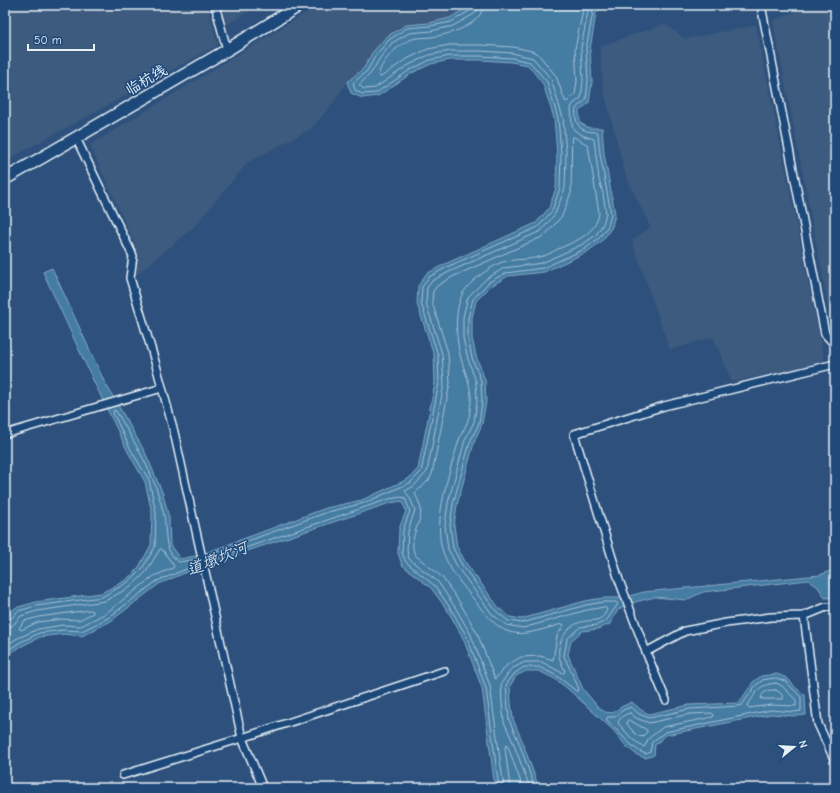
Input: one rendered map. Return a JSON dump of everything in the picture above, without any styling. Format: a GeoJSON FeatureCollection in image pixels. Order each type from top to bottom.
{"type":"FeatureCollection","features":[{"type":"Feature","properties":{"kind":"street"},"geometry":{"type":"LineString","coordinates":[[215,5],[227,50]]}},
{"type":"Feature","properties":{"kind":"street","name":"临杭线"},"geometry":{"type":"LineString","coordinates":[[5,180],[227,50],[300,5]]}},
{"type":"Feature","properties":{"kind":"street"},"geometry":{"type":"LineString","coordinates":[[761,5],[825,334],[835,345]]}},
{"type":"Feature","properties":{"kind":"street"},"geometry":{"type":"LineString","coordinates":[[76,138],[133,256],[130,278],[174,432],[242,738],[263,788]]}},
{"type":"Feature","properties":{"kind":"street"},"geometry":{"type":"LineString","coordinates":[[666,700],[619,580],[574,434],[664,406],[835,364]]}},
{"type":"Feature","properties":{"kind":"street"},"geometry":{"type":"LineString","coordinates":[[5,434],[162,388]]}},
{"type":"Feature","properties":{"kind":"street"},"geometry":{"type":"LineString","coordinates":[[646,652],[685,631],[726,623],[771,617],[804,616],[826,607],[835,607]]}},
{"type":"Feature","properties":{"kind":"street"},"geometry":{"type":"LineString","coordinates":[[804,616],[818,724],[835,761]]}},
{"type":"Feature","properties":{"kind":"street"},"geometry":{"type":"LineString","coordinates":[[123,775],[242,738],[444,671]]}},
{"type":"Feature","properties":{"kind":"shaded area"},"geometry":{"type":"Polygon","coordinates":[[[5,5],[207,5],[218,45],[5,161],[5,5]]]}},
{"type":"Feature","properties":{"kind":"shaded area"},"geometry":{"type":"Polygon","coordinates":[[[221,5],[260,5],[226,25],[221,5]]]}},
{"type":"Feature","properties":{"kind":"shaded area"},"geometry":{"type":"Polygon","coordinates":[[[319,5],[471,5],[450,18],[429,23],[372,53],[364,68],[347,82],[335,101],[311,129],[248,162],[193,228],[136,275],[136,247],[90,145],[319,5]]]}},
{"type":"Feature","properties":{"kind":"shaded area"},"geometry":{"type":"Polygon","coordinates":[[[810,5],[835,5],[835,331],[833,329],[773,21],[810,5]]]}},
{"type":"Feature","properties":{"kind":"shaded area"},"geometry":{"type":"Polygon","coordinates":[[[665,24],[685,39],[756,25],[825,363],[732,382],[713,337],[670,350],[632,241],[650,227],[625,174],[603,87],[600,46],[665,24]]]}},
{"type":"Feature","properties":{"kind":"water","name":"道墩坎河"},"geometry":{"type":"Polygon","coordinates":[[[471,5],[603,5],[596,13],[590,50],[592,82],[589,103],[579,111],[580,123],[589,128],[602,128],[604,153],[615,214],[612,227],[602,241],[587,252],[544,272],[508,276],[491,286],[476,301],[472,318],[472,338],[476,356],[485,380],[486,402],[482,424],[474,443],[457,505],[454,525],[457,547],[466,563],[499,608],[510,617],[521,619],[585,601],[603,598],[622,598],[644,592],[820,575],[835,569],[835,579],[830,584],[835,592],[835,597],[825,598],[818,587],[808,580],[703,592],[686,600],[655,597],[627,604],[618,610],[610,624],[598,629],[582,631],[571,641],[568,655],[583,689],[598,707],[605,712],[613,713],[632,702],[641,710],[649,714],[689,705],[739,703],[753,682],[761,676],[777,674],[787,678],[805,695],[806,715],[794,716],[771,714],[666,735],[655,745],[654,755],[646,758],[637,755],[626,746],[613,730],[555,679],[539,671],[526,671],[516,676],[510,686],[511,702],[513,719],[539,788],[495,788],[482,688],[463,638],[448,611],[431,588],[402,565],[398,553],[399,529],[406,511],[402,501],[390,503],[194,569],[159,584],[111,621],[82,636],[63,634],[40,637],[20,647],[5,657],[5,620],[15,608],[36,602],[101,593],[126,580],[139,567],[151,545],[152,513],[145,482],[128,452],[93,380],[43,272],[52,268],[104,381],[145,452],[163,494],[169,518],[170,545],[180,559],[200,555],[326,508],[362,500],[408,479],[418,469],[435,383],[434,355],[417,304],[418,286],[426,274],[536,223],[549,208],[556,188],[557,154],[554,118],[543,84],[528,65],[511,62],[450,60],[431,64],[412,73],[378,96],[362,98],[351,93],[347,82],[364,68],[372,53],[386,37],[406,25],[429,23],[450,18],[471,5]]]}}]}
